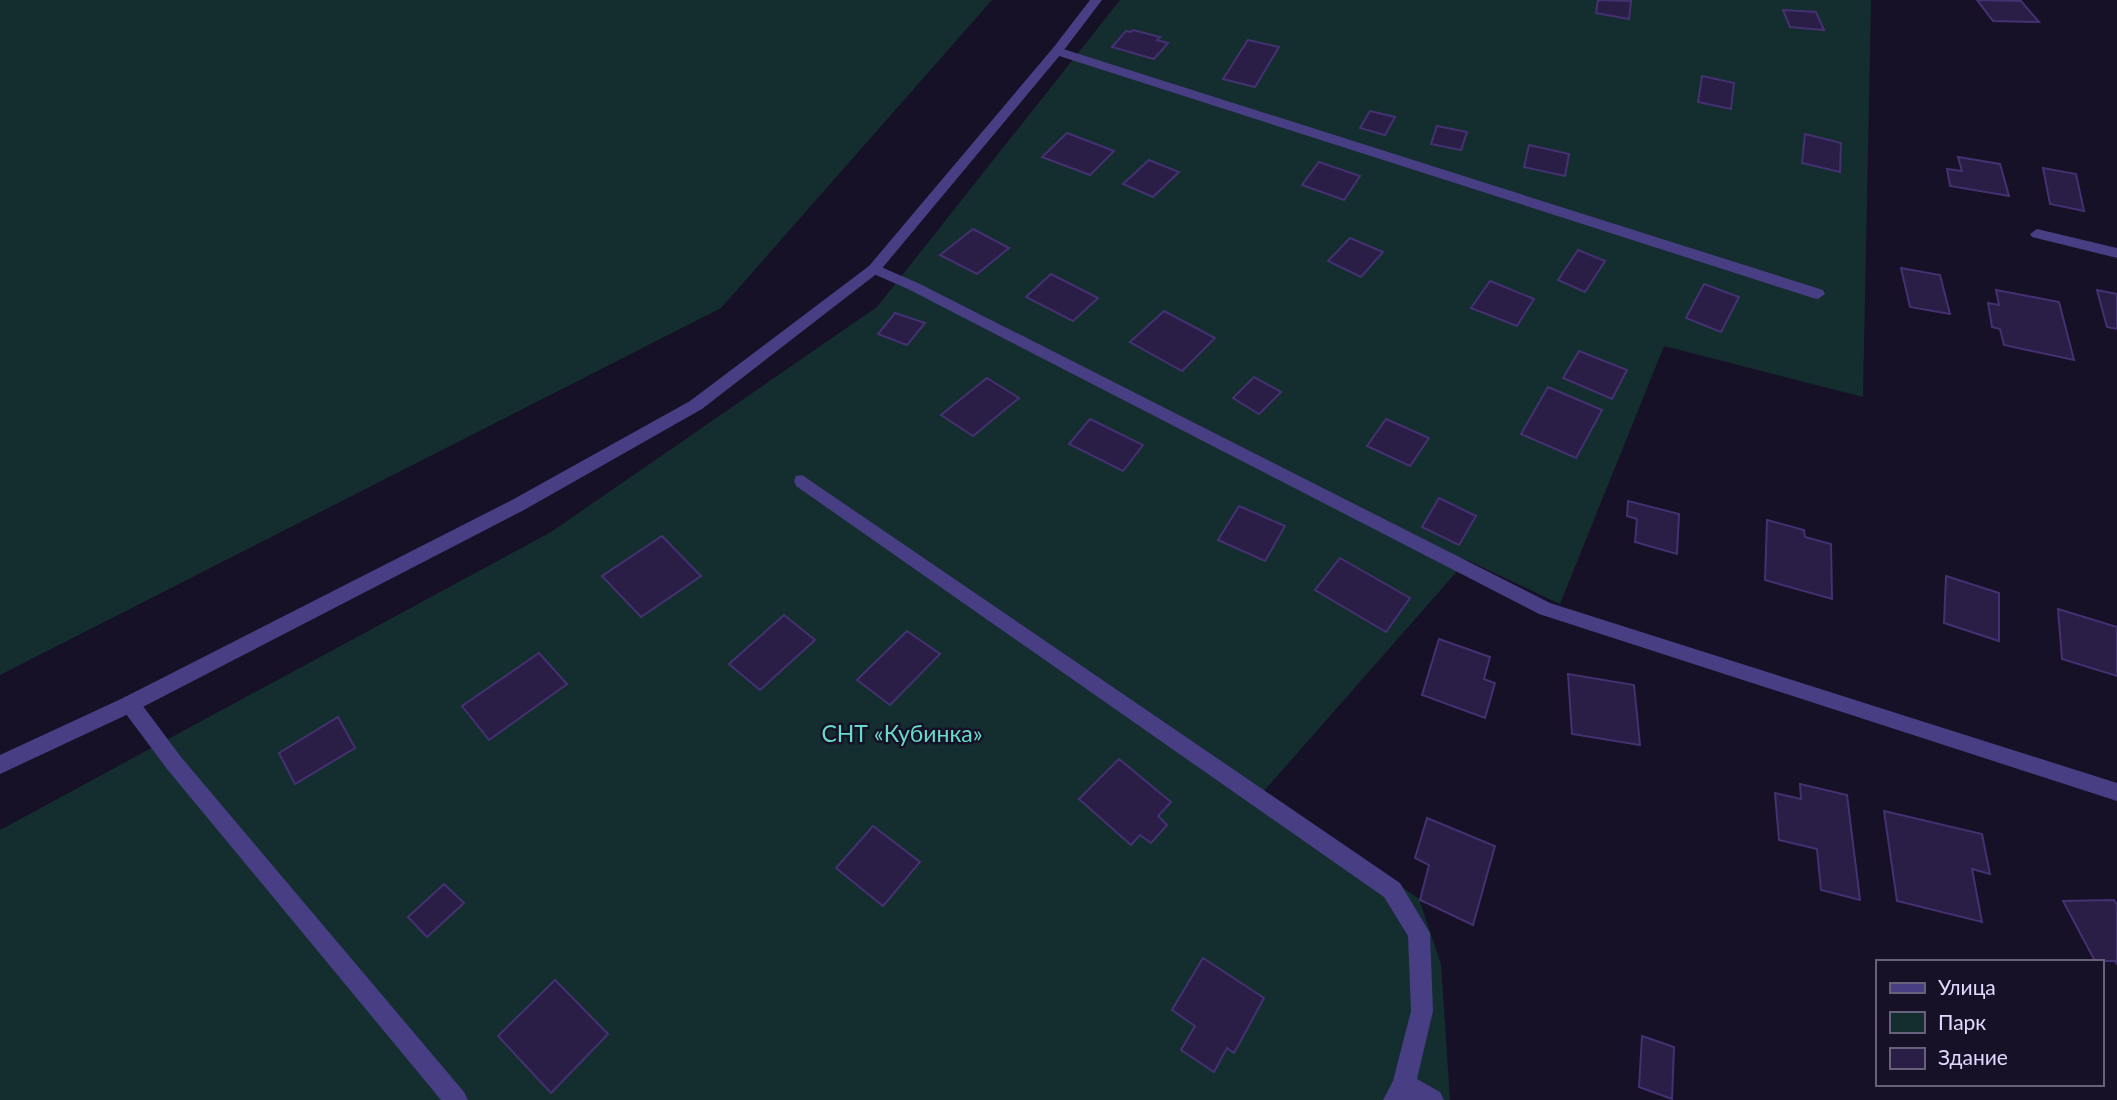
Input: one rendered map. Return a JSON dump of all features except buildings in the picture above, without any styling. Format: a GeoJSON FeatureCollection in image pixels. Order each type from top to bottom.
{"type":"FeatureCollection","features":[{"type":"Feature","properties":{"kind":"street"},"geometry":{"type":"LineString","coordinates":[[0,765],[130,704],[518,505],[696,405],[874,270],[1057,51],[1096,0]]}},
{"type":"Feature","properties":{"kind":"street"},"geometry":{"type":"LineString","coordinates":[[1057,51],[1818,294]]}},
{"type":"Feature","properties":{"kind":"street"},"geometry":{"type":"LineString","coordinates":[[2038,234],[2117,253]]}},
{"type":"Feature","properties":{"kind":"street"},"geometry":{"type":"LineString","coordinates":[[874,270],[913,286],[1545,609],[2117,792]]}},
{"type":"Feature","properties":{"kind":"street"},"geometry":{"type":"LineString","coordinates":[[802,481],[1392,890],[1419,933],[1422,1012],[1399,1093],[1432,1100]]}},
{"type":"Feature","properties":{"kind":"street"},"geometry":{"type":"LineString","coordinates":[[130,704],[174,763],[456,1100]]}},
{"type":"Feature","properties":{"kind":"green space"},"geometry":{"type":"Polygon","coordinates":[[[0,0],[992,0],[721,308],[0,675],[0,0]]]}},
{"type":"Feature","properties":{"kind":"green space","name":"СНТ «Кубинка»"},"geometry":{"type":"Polygon","coordinates":[[[1120,0],[1871,0],[1863,397],[1664,346],[1560,604],[1467,560],[1264,791],[1419,899],[1441,964],[1450,1100],[0,1100],[0,830],[551,532],[877,307],[1120,0]]]}}]}
